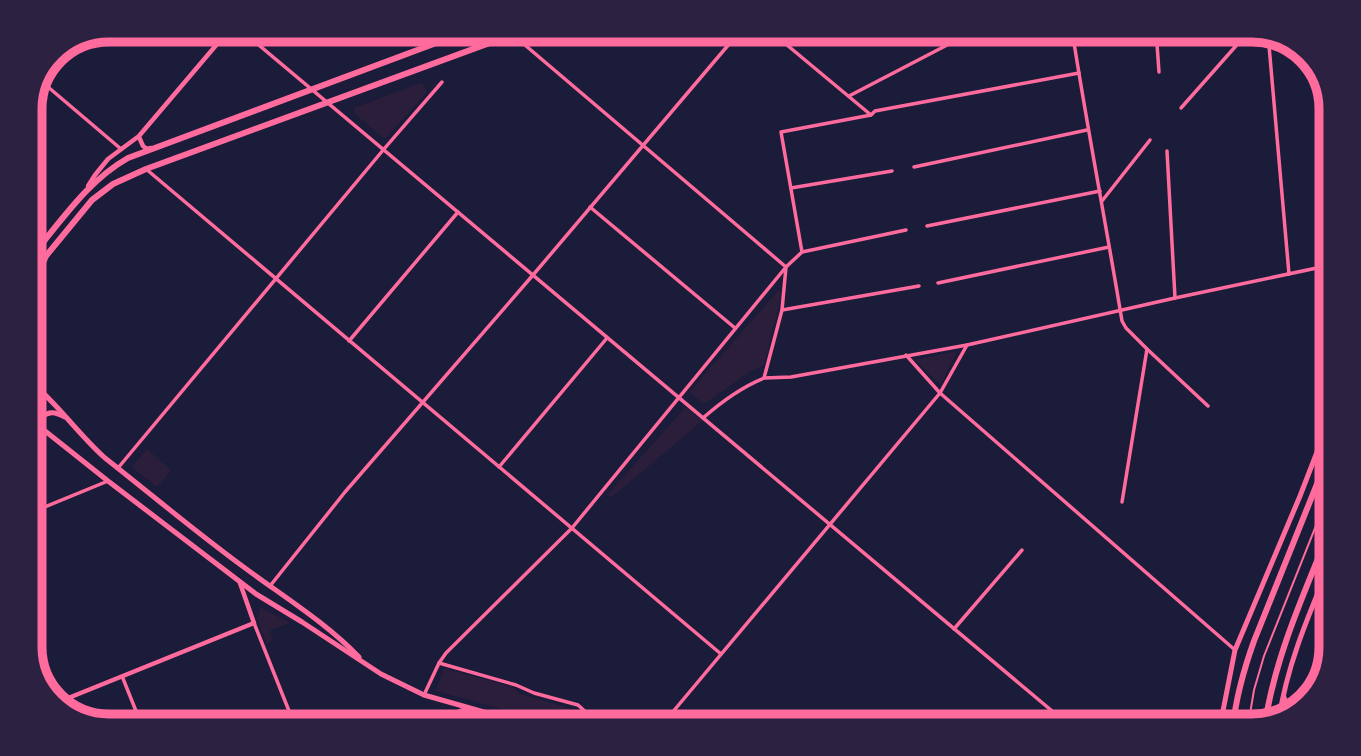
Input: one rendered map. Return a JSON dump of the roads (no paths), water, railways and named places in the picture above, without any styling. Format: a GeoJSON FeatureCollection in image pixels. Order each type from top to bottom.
{"type":"FeatureCollection","features":[{"type":"Feature","properties":{"kind":"main road"},"geometry":{"type":"LineString","coordinates":[[42,244],[86,190],[116,164],[152,148],[439,42]]}},
{"type":"Feature","properties":{"kind":"main road"},"geometry":{"type":"LineString","coordinates":[[42,261],[82,211],[113,184],[146,169],[490,42]]}},
{"type":"Feature","properties":{"kind":"main road"},"geometry":{"type":"LineString","coordinates":[[42,265],[46,256]]}},
{"type":"Feature","properties":{"kind":"main road"},"geometry":{"type":"LineString","coordinates":[[42,391],[97,451],[232,559],[341,639],[367,664]]}},
{"type":"Feature","properties":{"kind":"main road"},"geometry":{"type":"LineString","coordinates":[[68,419],[56,413],[46,414],[42,417],[42,428],[267,602],[393,681],[424,695],[490,714]]}},
{"type":"Feature","properties":{"kind":"main road"},"geometry":{"type":"LineString","coordinates":[[1223,714],[1236,650],[1319,447]]}},
{"type":"Feature","properties":{"kind":"main road"},"geometry":{"type":"LineString","coordinates":[[1234,714],[1243,673],[1254,641],[1319,479]]}},
{"type":"Feature","properties":{"kind":"main road"},"geometry":{"type":"LineString","coordinates":[[1266,712],[1279,661],[1319,558]]}},
{"type":"Feature","properties":{"kind":"main road"},"geometry":{"type":"LineString","coordinates":[[1281,707],[1296,653],[1319,593]]}},
{"type":"Feature","properties":{"kind":"street"},"geometry":{"type":"LineString","coordinates":[[86,190],[101,166],[139,136],[219,42]]}},
{"type":"Feature","properties":{"kind":"street"},"geometry":{"type":"LineString","coordinates":[[255,42],[1056,714]]}},
{"type":"Feature","properties":{"kind":"street"},"geometry":{"type":"LineString","coordinates":[[521,42],[786,267]]}},
{"type":"Feature","properties":{"kind":"street"},"geometry":{"type":"LineString","coordinates":[[270,586],[345,492],[731,42]]}},
{"type":"Feature","properties":{"kind":"street"},"geometry":{"type":"LineString","coordinates":[[784,42],[871,115]]}},
{"type":"Feature","properties":{"kind":"street"},"geometry":{"type":"LineString","coordinates":[[849,96],[952,42]]}},
{"type":"Feature","properties":{"kind":"street"},"geometry":{"type":"LineString","coordinates":[[1074,42],[1122,321],[1147,349],[1208,406]]}},
{"type":"Feature","properties":{"kind":"street"},"geometry":{"type":"LineString","coordinates":[[1157,42],[1159,72]]}},
{"type":"Feature","properties":{"kind":"street"},"geometry":{"type":"LineString","coordinates":[[1181,108],[1239,42]]}},
{"type":"Feature","properties":{"kind":"street"},"geometry":{"type":"LineString","coordinates":[[1269,44],[1289,274]]}},
{"type":"Feature","properties":{"kind":"street"},"geometry":{"type":"LineString","coordinates":[[802,252],[781,132],[871,115],[875,111],[1079,73]]}},
{"type":"Feature","properties":{"kind":"street"},"geometry":{"type":"LineString","coordinates":[[118,468],[442,82]]}},
{"type":"Feature","properties":{"kind":"street"},"geometry":{"type":"LineString","coordinates":[[46,86],[121,149]]}},
{"type":"Feature","properties":{"kind":"street"},"geometry":{"type":"LineString","coordinates":[[914,167],[1087,130]]}},
{"type":"Feature","properties":{"kind":"street"},"geometry":{"type":"LineString","coordinates":[[139,136],[143,146],[152,148]]}},
{"type":"Feature","properties":{"kind":"street"},"geometry":{"type":"LineString","coordinates":[[1102,201],[1150,141]]}},
{"type":"Feature","properties":{"kind":"street"},"geometry":{"type":"LineString","coordinates":[[1167,151],[1175,298]]}},
{"type":"Feature","properties":{"kind":"street"},"geometry":{"type":"LineString","coordinates":[[146,169],[721,654]]}},
{"type":"Feature","properties":{"kind":"street"},"geometry":{"type":"LineString","coordinates":[[791,188],[892,171]]}},
{"type":"Feature","properties":{"kind":"street"},"geometry":{"type":"LineString","coordinates":[[927,226],[1100,191]]}},
{"type":"Feature","properties":{"kind":"street"},"geometry":{"type":"LineString","coordinates":[[590,206],[735,328]]}},
{"type":"Feature","properties":{"kind":"street"},"geometry":{"type":"LineString","coordinates":[[349,341],[458,212]]}},
{"type":"Feature","properties":{"kind":"street"},"geometry":{"type":"LineString","coordinates":[[424,695],[446,653],[572,528],[786,267],[802,252],[906,230]]}},
{"type":"Feature","properties":{"kind":"street"},"geometry":{"type":"LineString","coordinates":[[938,283],[1109,247]]}},
{"type":"Feature","properties":{"kind":"street"},"geometry":{"type":"LineString","coordinates":[[764,378],[782,310],[786,267]]}},
{"type":"Feature","properties":{"kind":"street"},"geometry":{"type":"LineString","coordinates":[[703,418],[751,384],[764,378],[791,377],[967,345],[1319,268]]}},
{"type":"Feature","properties":{"kind":"street"},"geometry":{"type":"LineString","coordinates":[[782,310],[919,286]]}},
{"type":"Feature","properties":{"kind":"street"},"geometry":{"type":"LineString","coordinates":[[499,467],[607,338]]}},
{"type":"Feature","properties":{"kind":"street"},"geometry":{"type":"LineString","coordinates":[[671,714],[940,393],[967,345]]}},
{"type":"Feature","properties":{"kind":"street"},"geometry":{"type":"LineString","coordinates":[[1122,502],[1147,349]]}},
{"type":"Feature","properties":{"kind":"street"},"geometry":{"type":"LineString","coordinates":[[906,355],[940,393],[1236,650]]}},
{"type":"Feature","properties":{"kind":"street"},"geometry":{"type":"LineString","coordinates":[[42,508],[108,481]]}},
{"type":"Feature","properties":{"kind":"street"},"geometry":{"type":"LineString","coordinates":[[954,629],[1022,550]]}},
{"type":"Feature","properties":{"kind":"street"},"geometry":{"type":"LineString","coordinates":[[240,583],[290,714]]}},
{"type":"Feature","properties":{"kind":"street"},"geometry":{"type":"LineString","coordinates":[[67,699],[254,623]]}},
{"type":"Feature","properties":{"kind":"street"},"geometry":{"type":"LineString","coordinates":[[439,663],[578,705],[588,714]]}},
{"type":"Feature","properties":{"kind":"street"},"geometry":{"type":"LineString","coordinates":[[122,676],[137,714]]}},
{"type":"Feature","properties":{"kind":"street"},"geometry":{"type":"LineString","coordinates":[[1283,694],[1287,704]]}},
{"type":"Feature","properties":{"kind":"street"},"geometry":{"type":"LineString","coordinates":[[452,714],[468,708]]}},
{"type":"Feature","properties":{"kind":"lane"},"geometry":{"type":"LineString","coordinates":[[1250,714],[1264,656],[1319,518]]}}]}
